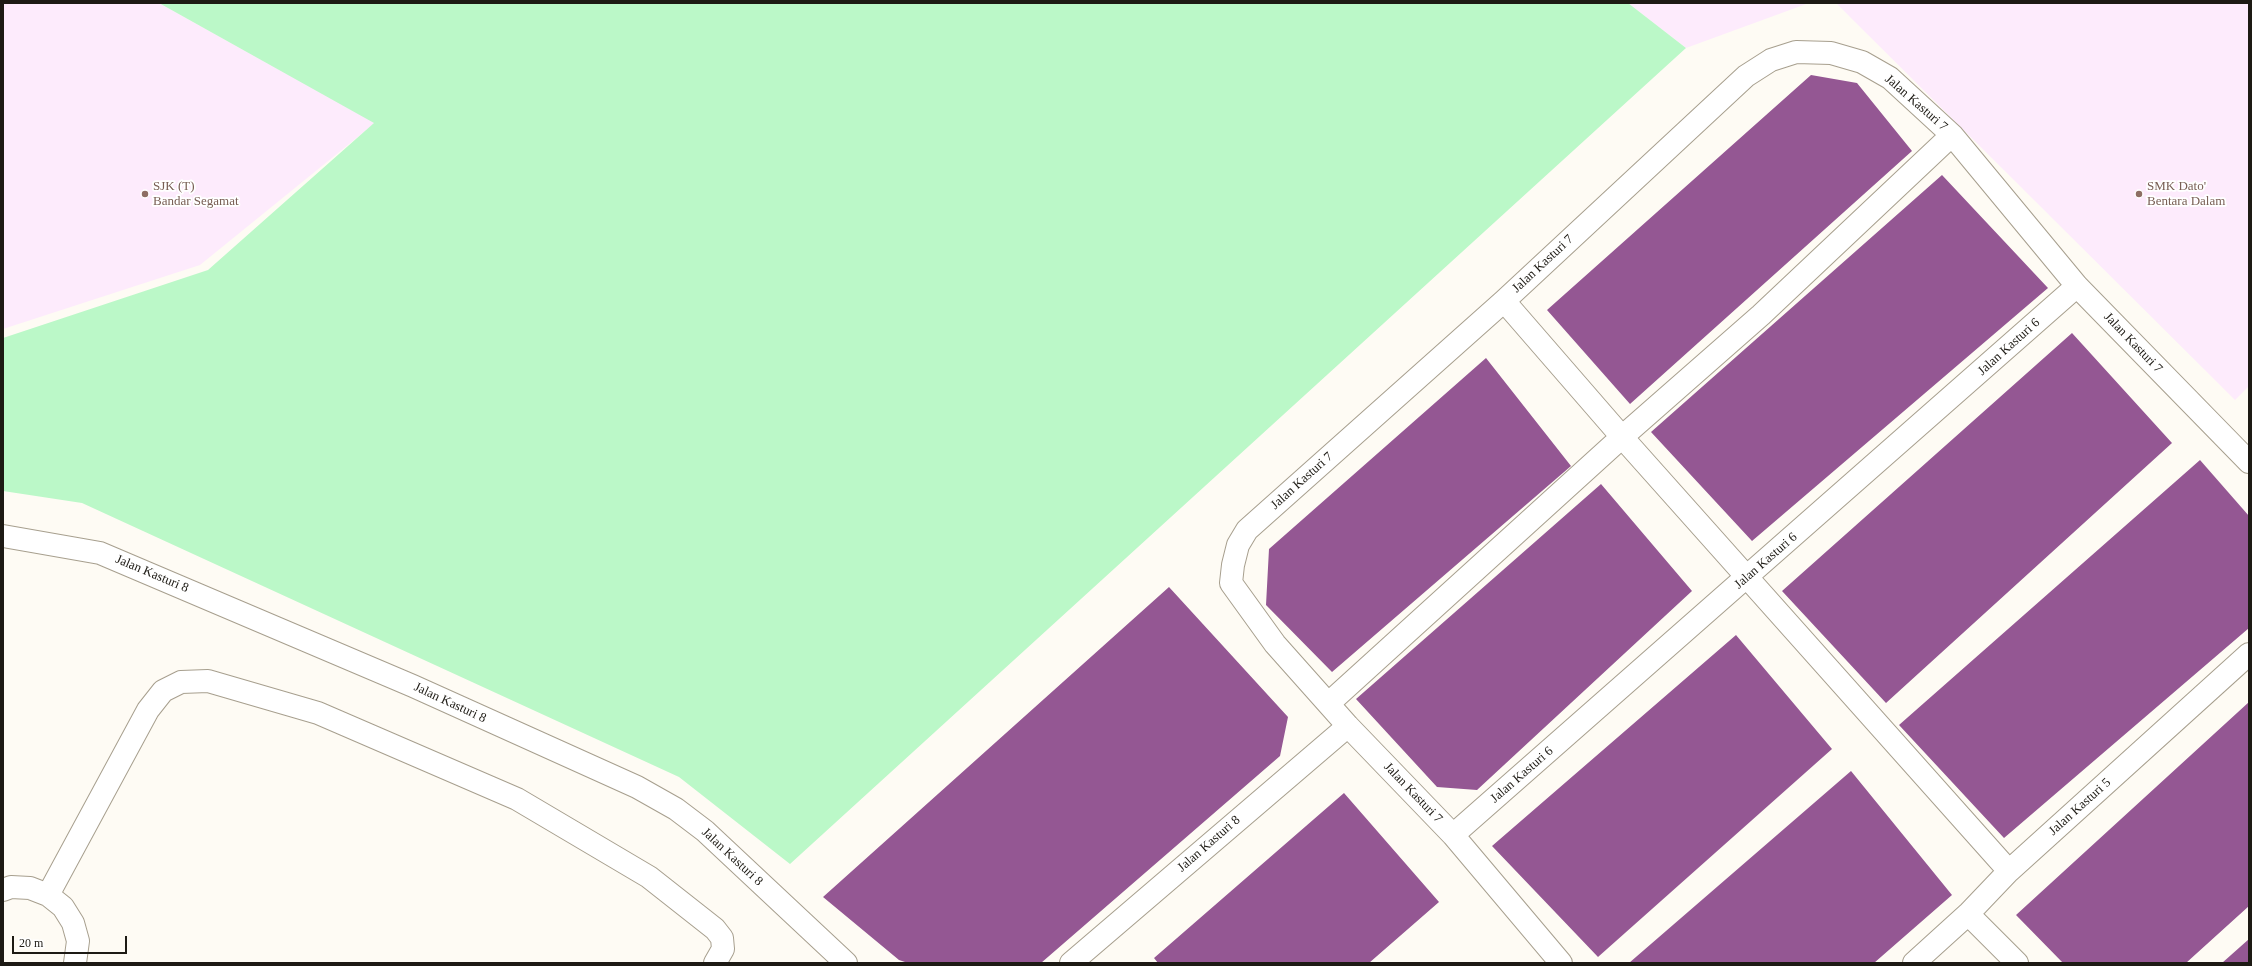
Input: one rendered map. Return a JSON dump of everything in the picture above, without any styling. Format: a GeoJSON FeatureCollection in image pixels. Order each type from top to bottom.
{"type":"FeatureCollection","features":[{"type":"Feature","properties":{"kind":"street","name":"Jalan Kasturi 7"},"geometry":{"type":"LineString","coordinates":[[1561,963],[1453,835],[1348,726],[1275,644],[1231,583],[1232,565],[1238,545],[1247,530],[1504,301],[1746,76],[1771,60],[1796,52],[1831,53],[1862,62],[1890,78],[1952,135],[2078,286],[2249,462]]}},
{"type":"Feature","properties":{"kind":"street"},"geometry":{"type":"LineString","coordinates":[[1329,703],[1622,437],[1761,315],[1952,135]]}},
{"type":"Feature","properties":{"kind":"street","name":"Jalan Kasturi 6"},"geometry":{"type":"LineString","coordinates":[[1453,835],[1748,578],[2078,286]]}},
{"type":"Feature","properties":{"kind":"street"},"geometry":{"type":"LineString","coordinates":[[1504,301],[1622,437],[2010,871]]}},
{"type":"Feature","properties":{"kind":"street","name":"Jalan Kasturi 8"},"geometry":{"type":"LineString","coordinates":[[3,536],[100,552],[406,683],[637,787],[676,809],[705,831],[846,963]]}},
{"type":"Feature","properties":{"kind":"street","name":"Jalan Kasturi 5"},"geometry":{"type":"LineString","coordinates":[[1914,963],[1968,914],[2010,871],[2249,654]]}},
{"type":"Feature","properties":{"kind":"street"},"geometry":{"type":"LineString","coordinates":[[48,895],[148,710],[164,691],[181,682],[208,681],[318,713],[517,799],[649,877],[715,929],[722,938],[723,949],[715,963]]}},
{"type":"Feature","properties":{"kind":"street","name":"Jalan Kasturi 8"},"geometry":{"type":"LineString","coordinates":[[1071,963],[1348,726]]}},
{"type":"Feature","properties":{"kind":"street"},"geometry":{"type":"LineString","coordinates":[[3,890],[11,887],[30,888],[48,895],[63,907],[73,923],[78,942],[76,963]]}},
{"type":"Feature","properties":{"kind":"street"},"geometry":{"type":"LineString","coordinates":[[1968,914],[2017,963]]}},
{"type":"Feature","properties":{"kind":"shaded area","name":"SJK (T) Bandar Segamat"},"geometry":{"type":"Polygon","coordinates":[[[3,3],[159,3],[375,123],[200,265],[3,329],[3,3]]]}},
{"type":"Feature","properties":{"kind":"shaded area"},"geometry":{"type":"Polygon","coordinates":[[[1628,3],[1809,3],[1686,48],[1628,3]]]}},
{"type":"Feature","properties":{"kind":"shaded area","name":"SMK Dato' Bentara Dalam"},"geometry":{"type":"Polygon","coordinates":[[[1836,3],[2249,3],[2249,386],[2235,400],[1836,3]]]}},
{"type":"Feature","properties":{"kind":"green space"},"geometry":{"type":"Polygon","coordinates":[[[159,3],[1628,3],[1686,48],[790,864],[679,777],[82,503],[3,491],[3,338],[208,270],[374,123],[159,3]]]}},
{"type":"Feature","properties":{"kind":"building"},"geometry":{"type":"Polygon","coordinates":[[[1811,75],[1857,83],[1912,151],[1630,404],[1547,310],[1811,75]]]}},
{"type":"Feature","properties":{"kind":"building"},"geometry":{"type":"Polygon","coordinates":[[[1942,175],[2048,288],[1752,541],[1651,432],[1942,175]]]}},
{"type":"Feature","properties":{"kind":"building"},"geometry":{"type":"Polygon","coordinates":[[[2072,333],[2172,443],[1886,703],[1782,591],[2072,333]]]}},
{"type":"Feature","properties":{"kind":"building"},"geometry":{"type":"Polygon","coordinates":[[[1486,358],[1571,466],[1332,672],[1266,605],[1269,549],[1486,358]]]}},
{"type":"Feature","properties":{"kind":"building"},"geometry":{"type":"Polygon","coordinates":[[[2200,460],[2249,516],[2249,628],[2004,838],[1899,725],[2200,460]]]}},
{"type":"Feature","properties":{"kind":"building"},"geometry":{"type":"Polygon","coordinates":[[[1601,484],[1692,591],[1477,790],[1437,787],[1356,699],[1601,484]]]}},
{"type":"Feature","properties":{"kind":"building"},"geometry":{"type":"Polygon","coordinates":[[[1169,587],[1288,717],[1280,756],[1041,963],[908,963],[899,960],[823,897],[1169,587]]]}},
{"type":"Feature","properties":{"kind":"building"},"geometry":{"type":"Polygon","coordinates":[[[1736,635],[1832,749],[1598,957],[1492,846],[1736,635]]]}},
{"type":"Feature","properties":{"kind":"building"},"geometry":{"type":"Polygon","coordinates":[[[2249,702],[2249,906],[2186,963],[2063,963],[2016,915],[2249,702]]]}},
{"type":"Feature","properties":{"kind":"building"},"geometry":{"type":"Polygon","coordinates":[[[1851,771],[1952,895],[1874,963],[1629,963],[1851,771]]]}},
{"type":"Feature","properties":{"kind":"building"},"geometry":{"type":"Polygon","coordinates":[[[1344,793],[1439,902],[1369,963],[1158,963],[1154,958],[1344,793]]]}},
{"type":"Feature","properties":{"kind":"building"},"geometry":{"type":"Polygon","coordinates":[[[2249,939],[2249,963],[2222,963],[2249,939]]]}},
{"type":"Feature","properties":{"kind":"place","name":"SJK (T) Bandar Segamat"},"geometry":{"type":"Point","coordinates":[145,194]}},
{"type":"Feature","properties":{"kind":"place","name":"SMK Dato' Bentara Dalam"},"geometry":{"type":"Point","coordinates":[2139,194]}}]}
